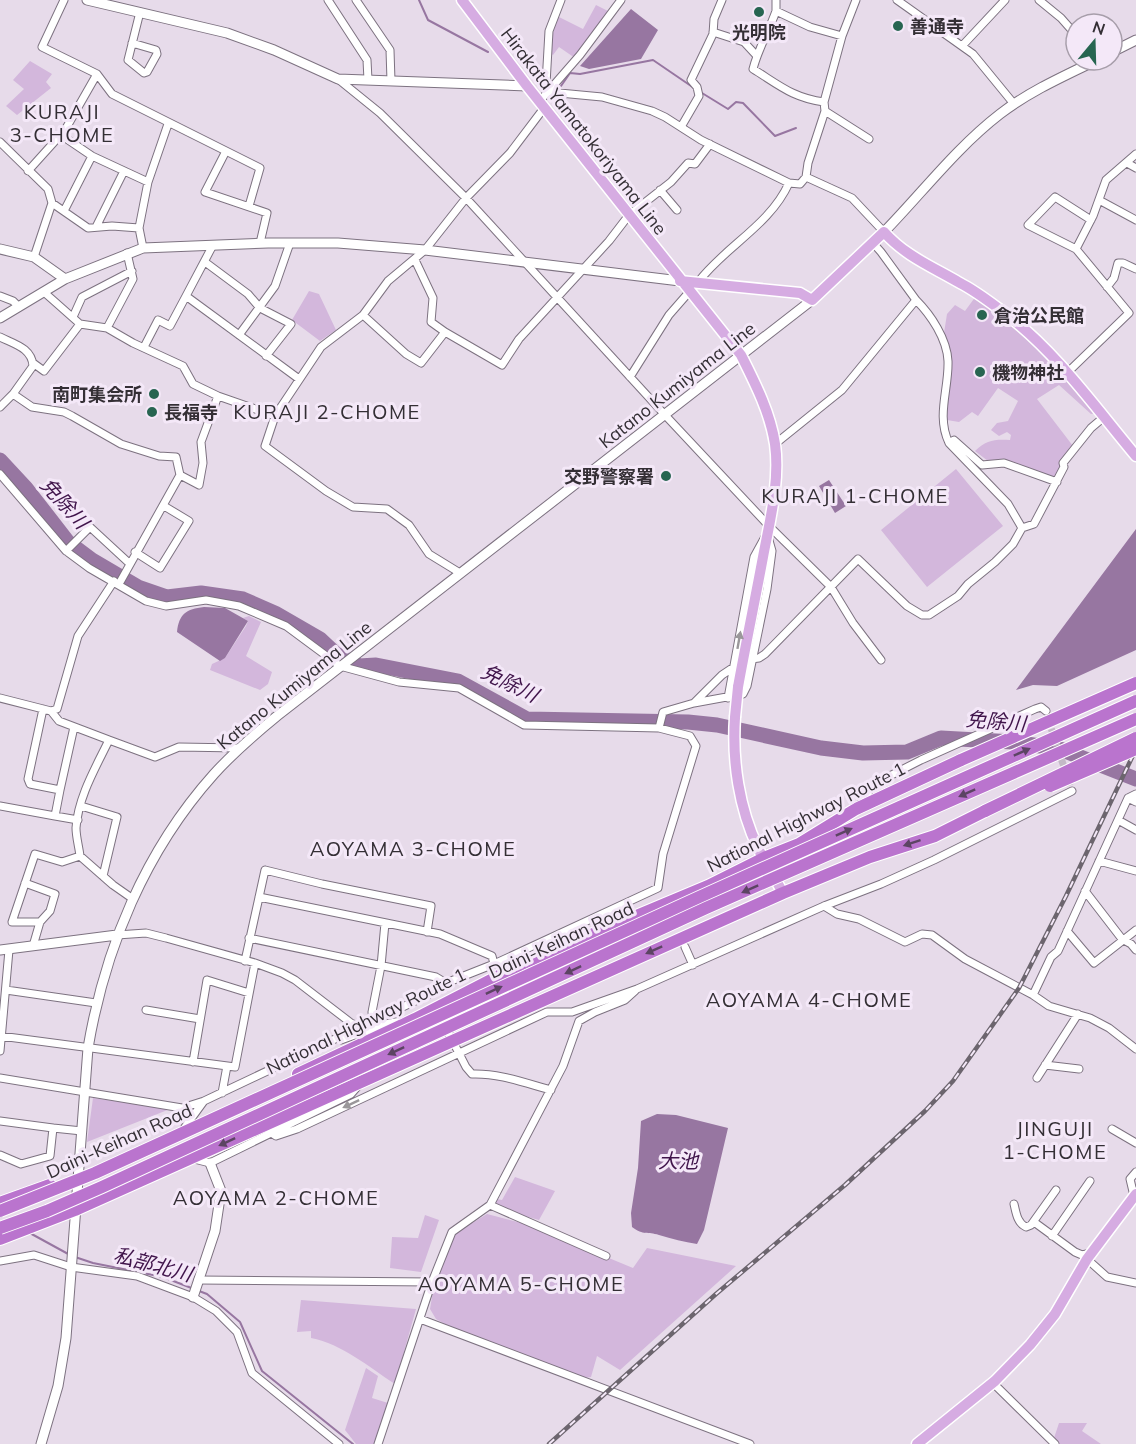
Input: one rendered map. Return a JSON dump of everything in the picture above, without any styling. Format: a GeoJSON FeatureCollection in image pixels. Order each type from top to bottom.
{"type":"FeatureCollection","features":[{"type":"Feature","properties":{"kind":"highway","name":"National Highway Route 1"},"geometry":{"type":"LineString","coordinates":[[0,1203],[80,1174],[185,1127],[415,1019],[524,963],[708,886],[764,858],[799,844],[856,809],[1136,683]]}},
{"type":"Feature","properties":{"kind":"highway"},"geometry":{"type":"LineString","coordinates":[[961,760],[1089,711],[1136,690]]}},
{"type":"Feature","properties":{"kind":"highway","name":"Daini-Keihan Road"},"geometry":{"type":"LineString","coordinates":[[0,1211],[105,1168],[1136,701]]}},
{"type":"Feature","properties":{"kind":"highway","name":"Daini-Keihan Road"},"geometry":{"type":"LineString","coordinates":[[0,1228],[102,1187],[706,908],[1136,719]]}},
{"type":"Feature","properties":{"kind":"highway"},"geometry":{"type":"LineString","coordinates":[[0,1239],[75,1210],[783,893],[870,857],[935,836],[1136,738]]}},
{"type":"Feature","properties":{"kind":"highway"},"geometry":{"type":"LineString","coordinates":[[985,811],[1082,774],[1136,748]]}},
{"type":"Feature","properties":{"kind":"main road"},"geometry":{"type":"LineString","coordinates":[[87,0],[227,33],[274,50],[338,79],[527,86]]}},
{"type":"Feature","properties":{"kind":"main road","name":"Hirakata Yamatokoriyama Line"},"geometry":{"type":"LineString","coordinates":[[462,0],[628,215],[741,355],[769,418],[775,444],[776,475],[768,530],[738,687],[734,725],[735,763],[742,799],[758,848],[783,893]]}},
{"type":"Feature","properties":{"kind":"main road"},"geometry":{"type":"LineString","coordinates":[[0,318],[65,279],[143,248],[260,243],[338,243],[425,250],[752,290],[800,293],[812,300],[884,232],[967,143],[1014,104],[1072,72]]}},
{"type":"Feature","properties":{"kind":"main road"},"geometry":{"type":"LineString","coordinates":[[884,232],[912,257],[963,284],[1006,314],[1068,372],[1136,456]]}},
{"type":"Feature","properties":{"kind":"main road"},"geometry":{"type":"LineString","coordinates":[[0,249],[34,257],[65,279]]}},
{"type":"Feature","properties":{"kind":"main road","name":"Katano Kumiyama Line"},"geometry":{"type":"LineString","coordinates":[[41,1444],[58,1386],[64,1348],[80,1174],[88,1048],[96,1003],[117,935],[133,899],[173,826],[213,775],[239,748],[353,656],[812,300]]}},
{"type":"Feature","properties":{"kind":"main road"},"geometry":{"type":"LineString","coordinates":[[5,950],[117,935]]}},
{"type":"Feature","properties":{"kind":"main road"},"geometry":{"type":"LineString","coordinates":[[193,1297],[215,1231],[221,1191],[210,1162]]}},
{"type":"Feature","properties":{"kind":"main road"},"geometry":{"type":"LineString","coordinates":[[917,1444],[993,1383],[1023,1352],[1055,1314],[1089,1256],[1135,1195]]}},
{"type":"Feature","properties":{"kind":"street"},"geometry":{"type":"LineString","coordinates":[[64,0],[42,47],[97,74],[112,94],[260,168],[249,206]]}},
{"type":"Feature","properties":{"kind":"street"},"geometry":{"type":"LineString","coordinates":[[328,0],[367,60],[368,80]]}},
{"type":"Feature","properties":{"kind":"street"},"geometry":{"type":"LineString","coordinates":[[356,0],[390,50],[391,81]]}},
{"type":"Feature","properties":{"kind":"street"},"geometry":{"type":"LineString","coordinates":[[549,92],[546,84],[549,31],[561,0]]}},
{"type":"Feature","properties":{"kind":"street"},"geometry":{"type":"LineString","coordinates":[[460,573],[429,554],[409,525],[387,509],[353,507],[326,491],[266,446],[275,416],[321,347],[363,315],[388,281],[425,250],[466,198],[510,153],[549,92],[621,0]]}},
{"type":"Feature","properties":{"kind":"street"},"geometry":{"type":"LineString","coordinates":[[681,127],[699,96],[691,80],[713,32],[714,19],[722,0]]}},
{"type":"Feature","properties":{"kind":"street"},"geometry":{"type":"LineString","coordinates":[[776,0],[776,11],[764,42],[756,55],[753,69],[805,99],[824,102]]}},
{"type":"Feature","properties":{"kind":"street"},"geometry":{"type":"LineString","coordinates":[[549,92],[602,97],[652,111],[710,144],[789,183],[800,184],[806,177],[808,163],[825,111],[824,102],[842,36],[856,0]]}},
{"type":"Feature","properties":{"kind":"street"},"geometry":{"type":"LineString","coordinates":[[897,0],[973,54],[1014,104]]}},
{"type":"Feature","properties":{"kind":"street"},"geometry":{"type":"LineString","coordinates":[[962,46],[1005,0]]}},
{"type":"Feature","properties":{"kind":"street"},"geometry":{"type":"LineString","coordinates":[[1039,0],[1064,21]]}},
{"type":"Feature","properties":{"kind":"street"},"geometry":{"type":"LineString","coordinates":[[776,11],[810,27],[842,36]]}},
{"type":"Feature","properties":{"kind":"street"},"geometry":{"type":"LineString","coordinates":[[132,43],[156,50],[157,54],[147,72],[144,73],[128,60],[132,43],[140,12]]}},
{"type":"Feature","properties":{"kind":"street"},"geometry":{"type":"LineString","coordinates":[[713,32],[744,42],[756,55]]}},
{"type":"Feature","properties":{"kind":"street"},"geometry":{"type":"LineString","coordinates":[[28,171],[61,135],[97,74]]}},
{"type":"Feature","properties":{"kind":"street"},"geometry":{"type":"LineString","coordinates":[[338,79],[380,113],[466,198],[768,530],[831,587],[853,623],[881,660]]}},
{"type":"Feature","properties":{"kind":"street"},"geometry":{"type":"LineString","coordinates":[[825,111],[869,139]]}},
{"type":"Feature","properties":{"kind":"street"},"geometry":{"type":"LineString","coordinates":[[143,248],[139,228],[148,182],[168,124]]}},
{"type":"Feature","properties":{"kind":"street"},"geometry":{"type":"LineString","coordinates":[[61,135],[92,156],[148,182]]}},
{"type":"Feature","properties":{"kind":"street"},"geometry":{"type":"LineString","coordinates":[[0,142],[48,189],[52,203],[34,257]]}},
{"type":"Feature","properties":{"kind":"street"},"geometry":{"type":"LineString","coordinates":[[415,260],[433,298],[431,322],[502,365],[519,339],[609,241],[628,215],[660,190],[688,163],[695,164],[710,144]]}},
{"type":"Feature","properties":{"kind":"street"},"geometry":{"type":"LineString","coordinates":[[226,151],[205,192],[267,213],[260,243]]}},
{"type":"Feature","properties":{"kind":"street"},"geometry":{"type":"LineString","coordinates":[[1076,249],[1091,220],[1106,180],[1136,154]]}},
{"type":"Feature","properties":{"kind":"street"},"geometry":{"type":"LineString","coordinates":[[64,211],[92,156]]}},
{"type":"Feature","properties":{"kind":"street"},"geometry":{"type":"LineString","coordinates":[[1127,163],[1136,168]]}},
{"type":"Feature","properties":{"kind":"street"},"geometry":{"type":"LineString","coordinates":[[96,227],[124,171]]}},
{"type":"Feature","properties":{"kind":"street"},"geometry":{"type":"LineString","coordinates":[[806,177],[852,198],[884,232]]}},
{"type":"Feature","properties":{"kind":"street"},"geometry":{"type":"LineString","coordinates":[[699,282],[707,270],[775,207],[789,183]]}},
{"type":"Feature","properties":{"kind":"street"},"geometry":{"type":"LineString","coordinates":[[660,190],[677,210]]}},
{"type":"Feature","properties":{"kind":"street"},"geometry":{"type":"LineString","coordinates":[[1068,372],[1133,315],[1076,249],[1028,225],[1055,197],[1091,220]]}},
{"type":"Feature","properties":{"kind":"street"},"geometry":{"type":"LineString","coordinates":[[1099,200],[1136,220]]}},
{"type":"Feature","properties":{"kind":"street"},"geometry":{"type":"LineString","coordinates":[[52,203],[88,228],[112,226],[139,228]]}},
{"type":"Feature","properties":{"kind":"street"},"geometry":{"type":"LineString","coordinates":[[238,335],[275,286],[290,243]]}},
{"type":"Feature","properties":{"kind":"street"},"geometry":{"type":"LineString","coordinates":[[873,243],[937,328],[947,353],[948,363],[942,411],[949,443],[999,494],[1022,528]]}},
{"type":"Feature","properties":{"kind":"street"},"geometry":{"type":"LineString","coordinates":[[144,347],[158,320],[170,326],[213,245]]}},
{"type":"Feature","properties":{"kind":"street"},"geometry":{"type":"LineString","coordinates":[[107,328],[134,279],[127,254]]}},
{"type":"Feature","properties":{"kind":"street"},"geometry":{"type":"LineString","coordinates":[[205,262],[248,294],[260,308],[291,324],[266,356]]}},
{"type":"Feature","properties":{"kind":"street"},"geometry":{"type":"LineString","coordinates":[[1107,287],[1114,278],[1118,263],[1136,269]]}},
{"type":"Feature","properties":{"kind":"street"},"geometry":{"type":"LineString","coordinates":[[73,317],[82,297],[132,271]]}},
{"type":"Feature","properties":{"kind":"street"},"geometry":{"type":"LineString","coordinates":[[630,377],[669,315],[690,291]]}},
{"type":"Feature","properties":{"kind":"street"},"geometry":{"type":"LineString","coordinates":[[45,292],[52,302],[80,324],[107,328],[183,366],[193,384],[218,396],[275,416]]}},
{"type":"Feature","properties":{"kind":"street"},"geometry":{"type":"LineString","coordinates":[[0,296],[13,301],[19,307]]}},
{"type":"Feature","properties":{"kind":"street"},"geometry":{"type":"LineString","coordinates":[[186,296],[299,380]]}},
{"type":"Feature","properties":{"kind":"street"},"geometry":{"type":"LineString","coordinates":[[775,444],[842,390],[916,300]]}},
{"type":"Feature","properties":{"kind":"street"},"geometry":{"type":"LineString","coordinates":[[363,315],[406,354],[421,363],[445,332]]}},
{"type":"Feature","properties":{"kind":"street"},"geometry":{"type":"LineString","coordinates":[[0,337],[27,350],[33,363],[44,370],[80,324]]}},
{"type":"Feature","properties":{"kind":"street"},"geometry":{"type":"LineString","coordinates":[[0,407],[13,394],[33,363]]}},
{"type":"Feature","properties":{"kind":"street"},"geometry":{"type":"LineString","coordinates":[[0,698],[51,711],[57,709],[78,636],[125,571],[180,476],[176,457],[159,456],[121,444],[64,412],[32,407],[13,394]]}},
{"type":"Feature","properties":{"kind":"street"},"geometry":{"type":"LineString","coordinates":[[180,476],[199,485],[203,463],[201,442],[218,396]]}},
{"type":"Feature","properties":{"kind":"street"},"geometry":{"type":"LineString","coordinates":[[751,659],[765,654],[858,559],[907,606],[922,615],[929,615],[958,596],[968,584],[1013,544],[1022,528],[1034,524],[1065,467],[1063,464],[1091,428],[1104,417]]}},
{"type":"Feature","properties":{"kind":"street"},"geometry":{"type":"LineString","coordinates":[[949,443],[954,440],[982,465],[1004,463],[1057,482]]}},
{"type":"Feature","properties":{"kind":"street"},"geometry":{"type":"LineString","coordinates":[[0,474],[89,568],[146,601],[166,606],[206,600],[239,606],[286,626],[342,665],[399,682],[459,688],[524,725],[659,728],[690,736],[696,746],[663,854],[658,888],[494,964],[446,983],[428,994],[222,1093],[183,1108],[0,1078]]}},
{"type":"Feature","properties":{"kind":"street"},"geometry":{"type":"LineString","coordinates":[[135,552],[160,568],[189,521],[164,506]]}},
{"type":"Feature","properties":{"kind":"street"},"geometry":{"type":"LineString","coordinates":[[70,547],[90,527],[129,563]]}},
{"type":"Feature","properties":{"kind":"street"},"geometry":{"type":"LineString","coordinates":[[659,728],[663,712],[694,703],[743,694],[747,686],[767,589],[772,551],[768,530]]}},
{"type":"Feature","properties":{"kind":"street"},"geometry":{"type":"LineString","coordinates":[[728,698],[754,557],[768,530]]}},
{"type":"Feature","properties":{"kind":"street"},"geometry":{"type":"LineString","coordinates":[[694,703],[713,683],[734,667]]}},
{"type":"Feature","properties":{"kind":"street"},"geometry":{"type":"LineString","coordinates":[[856,809],[874,784],[921,760],[1035,709],[1041,707],[1046,711]]}},
{"type":"Feature","properties":{"kind":"street"},"geometry":{"type":"LineString","coordinates":[[43,709],[28,779],[30,784],[60,790]]}},
{"type":"Feature","properties":{"kind":"street"},"geometry":{"type":"LineString","coordinates":[[51,711],[59,721],[155,757],[179,747],[239,748]]}},
{"type":"Feature","properties":{"kind":"street"},"geometry":{"type":"LineString","coordinates":[[55,816],[74,727]]}},
{"type":"Feature","properties":{"kind":"street"},"geometry":{"type":"LineString","coordinates":[[108,740],[81,806],[76,828],[80,856],[133,899]]}},
{"type":"Feature","properties":{"kind":"street"},"geometry":{"type":"LineString","coordinates":[[270,1132],[276,1136],[297,1129],[547,1012],[572,1012],[637,989],[934,860],[1072,791]]}},
{"type":"Feature","properties":{"kind":"street"},"geometry":{"type":"LineString","coordinates":[[1033,995],[1051,957],[1058,951],[1128,798],[1136,794]]}},
{"type":"Feature","properties":{"kind":"street"},"geometry":{"type":"LineString","coordinates":[[1128,798],[1136,802]]}},
{"type":"Feature","properties":{"kind":"street"},"geometry":{"type":"LineString","coordinates":[[0,806],[78,820]]}},
{"type":"Feature","properties":{"kind":"street"},"geometry":{"type":"LineString","coordinates":[[81,806],[117,817],[103,876]]}},
{"type":"Feature","properties":{"kind":"street"},"geometry":{"type":"LineString","coordinates":[[1118,819],[1136,830]]}},
{"type":"Feature","properties":{"kind":"street"},"geometry":{"type":"LineString","coordinates":[[40,922],[12,922],[35,854],[62,862],[80,856]]}},
{"type":"Feature","properties":{"kind":"street"},"geometry":{"type":"LineString","coordinates":[[1099,861],[1136,871]]}},
{"type":"Feature","properties":{"kind":"street"},"geometry":{"type":"LineString","coordinates":[[245,960],[265,870],[430,906],[427,932]]}},
{"type":"Feature","properties":{"kind":"street"},"geometry":{"type":"LineString","coordinates":[[25,883],[55,894],[50,911],[40,922],[33,946]]}},
{"type":"Feature","properties":{"kind":"street"},"geometry":{"type":"LineString","coordinates":[[1085,891],[1122,939],[1136,950]]}},
{"type":"Feature","properties":{"kind":"street"},"geometry":{"type":"LineString","coordinates":[[259,897],[440,934],[492,956],[494,964]]}},
{"type":"Feature","properties":{"kind":"street"},"geometry":{"type":"LineString","coordinates":[[824,906],[837,914],[860,919],[905,942],[922,934],[932,935],[965,959],[1049,1006],[1078,1014],[1109,1028],[1136,1049]]}},
{"type":"Feature","properties":{"kind":"street"},"geometry":{"type":"LineString","coordinates":[[373,1021],[372,1012],[381,966],[385,923]]}},
{"type":"Feature","properties":{"kind":"street"},"geometry":{"type":"LineString","coordinates":[[1067,931],[1094,963],[1136,930]]}},
{"type":"Feature","properties":{"kind":"street"},"geometry":{"type":"LineString","coordinates":[[117,935],[146,933],[245,960],[282,973],[295,980],[351,1023],[360,1027]]}},
{"type":"Feature","properties":{"kind":"street"},"geometry":{"type":"LineString","coordinates":[[249,938],[436,977],[446,983]]}},
{"type":"Feature","properties":{"kind":"street"},"geometry":{"type":"LineString","coordinates":[[685,947],[693,965]]}},
{"type":"Feature","properties":{"kind":"street"},"geometry":{"type":"LineString","coordinates":[[0,1051],[6,990],[5,950]]}},
{"type":"Feature","properties":{"kind":"street"},"geometry":{"type":"LineString","coordinates":[[1,1036],[235,1067],[255,963]]}},
{"type":"Feature","properties":{"kind":"street"},"geometry":{"type":"LineString","coordinates":[[193,1062],[207,980],[249,993]]}},
{"type":"Feature","properties":{"kind":"street"},"geometry":{"type":"LineString","coordinates":[[378,1444],[432,1282],[452,1232],[490,1205],[563,1066],[579,1022],[595,1012],[625,1000],[637,989]]}},
{"type":"Feature","properties":{"kind":"street"},"geometry":{"type":"LineString","coordinates":[[6,990],[96,1003]]}},
{"type":"Feature","properties":{"kind":"street"},"geometry":{"type":"LineString","coordinates":[[428,994],[458,1053],[472,1074],[518,1080],[551,1090]]}},
{"type":"Feature","properties":{"kind":"street"},"geometry":{"type":"LineString","coordinates":[[146,1010],[200,1019]]}},
{"type":"Feature","properties":{"kind":"street"},"geometry":{"type":"LineString","coordinates":[[1037,1078],[1078,1014]]}},
{"type":"Feature","properties":{"kind":"street"},"geometry":{"type":"LineString","coordinates":[[324,1044],[356,1036],[385,1024],[415,1019]]}},
{"type":"Feature","properties":{"kind":"street"},"geometry":{"type":"LineString","coordinates":[[1045,1065],[1079,1069]]}},
{"type":"Feature","properties":{"kind":"street"},"geometry":{"type":"LineString","coordinates":[[222,1093],[227,1066]]}},
{"type":"Feature","properties":{"kind":"street"},"geometry":{"type":"LineString","coordinates":[[191,1158],[210,1162],[351,1094],[364,1079]]}},
{"type":"Feature","properties":{"kind":"street"},"geometry":{"type":"LineString","coordinates":[[185,1127],[204,1101]]}},
{"type":"Feature","properties":{"kind":"street"},"geometry":{"type":"LineString","coordinates":[[0,1121],[82,1131]]}},
{"type":"Feature","properties":{"kind":"street"},"geometry":{"type":"LineString","coordinates":[[0,1155],[21,1164],[50,1156],[53,1128]]}},
{"type":"Feature","properties":{"kind":"street"},"geometry":{"type":"LineString","coordinates":[[1112,1129],[1136,1143]]}},
{"type":"Feature","properties":{"kind":"street"},"geometry":{"type":"LineString","coordinates":[[1135,1195],[1130,1179],[1136,1172]]}},
{"type":"Feature","properties":{"kind":"street"},"geometry":{"type":"LineString","coordinates":[[1052,1236],[1090,1181]]}},
{"type":"Feature","properties":{"kind":"street"},"geometry":{"type":"LineString","coordinates":[[1014,1204],[1018,1220],[1026,1227],[1034,1222],[1056,1190]]}},
{"type":"Feature","properties":{"kind":"street"},"geometry":{"type":"LineString","coordinates":[[490,1205],[606,1256]]}},
{"type":"Feature","properties":{"kind":"street"},"geometry":{"type":"LineString","coordinates":[[1034,1222],[1075,1252],[1089,1256],[1107,1277],[1136,1283]]}},
{"type":"Feature","properties":{"kind":"street"},"geometry":{"type":"LineString","coordinates":[[0,1261],[34,1255],[71,1268],[137,1276],[193,1297],[216,1311],[237,1332],[252,1373],[339,1444]]}},
{"type":"Feature","properties":{"kind":"street"},"geometry":{"type":"LineString","coordinates":[[198,1280],[432,1282]]}},
{"type":"Feature","properties":{"kind":"street"},"geometry":{"type":"LineString","coordinates":[[420,1319],[750,1444]]}},
{"type":"Feature","properties":{"kind":"street"},"geometry":{"type":"LineString","coordinates":[[993,1383],[1055,1444]]}},
{"type":"Feature","properties":{"kind":"shaded area"},"geometry":{"type":"Polygon","coordinates":[[[596,5],[608,11],[575,58],[559,47],[553,55],[549,52],[557,16],[583,29],[596,5]]]}},
{"type":"Feature","properties":{"kind":"shaded area"},"geometry":{"type":"Polygon","coordinates":[[[30,61],[52,74],[46,82],[51,88],[17,115],[6,106],[24,89],[13,80],[30,61]]]}},
{"type":"Feature","properties":{"kind":"shaded area"},"geometry":{"type":"Polygon","coordinates":[[[309,291],[319,294],[336,330],[320,341],[292,320],[309,291]]]}},
{"type":"Feature","properties":{"kind":"shaded area","name":"機物神社"},"geometry":{"type":"Polygon","coordinates":[[[976,296],[1033,341],[1096,413],[1091,414],[1059,385],[1037,399],[1073,446],[1055,478],[1005,461],[988,461],[975,451],[991,441],[1010,440],[1011,435],[1007,432],[999,436],[991,430],[997,423],[1008,421],[1018,401],[998,388],[978,416],[972,412],[959,422],[947,420],[949,345],[944,333],[947,314],[955,305],[965,311],[976,296]]]}},
{"type":"Feature","properties":{"kind":"shaded area"},"geometry":{"type":"Polygon","coordinates":[[[956,469],[1003,526],[927,587],[881,530],[956,469]]]}},
{"type":"Feature","properties":{"kind":"shaded area"},"geometry":{"type":"Polygon","coordinates":[[[249,616],[261,622],[246,656],[272,672],[268,684],[260,690],[210,670],[212,664],[225,658],[246,626],[248,621],[243,618],[249,616]]]}},
{"type":"Feature","properties":{"kind":"shaded area"},"geometry":{"type":"Polygon","coordinates":[[[93,1098],[170,1109],[87,1142],[93,1098]]]}},
{"type":"Feature","properties":{"kind":"shaded area"},"geometry":{"type":"Polygon","coordinates":[[[515,1177],[555,1191],[539,1220],[514,1213],[495,1204],[497,1199],[502,1200],[515,1177]]]}},
{"type":"Feature","properties":{"kind":"shaded area"},"geometry":{"type":"Polygon","coordinates":[[[487,1214],[529,1225],[633,1268],[647,1248],[736,1266],[620,1370],[597,1356],[591,1377],[584,1378],[457,1331],[436,1319],[430,1309],[433,1291],[456,1233],[487,1214]]]}},
{"type":"Feature","properties":{"kind":"shaded area"},"geometry":{"type":"Polygon","coordinates":[[[425,1215],[439,1220],[421,1272],[390,1268],[392,1237],[418,1238],[425,1215]]]}},
{"type":"Feature","properties":{"kind":"shaded area"},"geometry":{"type":"Polygon","coordinates":[[[301,1300],[416,1309],[395,1384],[334,1345],[311,1338],[311,1331],[297,1332],[301,1300]]]}},
{"type":"Feature","properties":{"kind":"shaded area"},"geometry":{"type":"Polygon","coordinates":[[[366,1368],[378,1376],[372,1398],[388,1403],[374,1444],[356,1444],[345,1430],[366,1368]]]}},
{"type":"Feature","properties":{"kind":"shaded area"},"geometry":{"type":"Polygon","coordinates":[[[1059,1423],[1087,1423],[1082,1431],[1101,1444],[1059,1444],[1054,1438],[1059,1423]]]}},
{"type":"Feature","properties":{"kind":"water"},"geometry":{"type":"Polygon","coordinates":[[[631,9],[658,30],[641,59],[589,69],[580,66],[631,9]]]}},
{"type":"Feature","properties":{"kind":"water"},"geometry":{"type":"Polygon","coordinates":[[[829,480],[846,506],[835,513],[819,486],[829,480]]]}},
{"type":"Feature","properties":{"kind":"water"},"geometry":{"type":"Polygon","coordinates":[[[1136,529],[1136,650],[1057,686],[1033,685],[1016,690],[1136,529]]]}},
{"type":"Feature","properties":{"kind":"water"},"geometry":{"type":"Polygon","coordinates":[[[204,607],[225,608],[248,621],[225,658],[220,661],[177,632],[184,613],[204,607]]]}},
{"type":"Feature","properties":{"kind":"water","name":"大池"},"geometry":{"type":"Polygon","coordinates":[[[657,1114],[676,1115],[728,1128],[704,1230],[697,1244],[643,1232],[632,1227],[631,1213],[638,1168],[641,1121],[657,1114]]]}},
{"type":"Feature","properties":{"kind":"waterway"},"geometry":{"type":"LineString","coordinates":[[419,0],[428,20],[488,52]]}},
{"type":"Feature","properties":{"kind":"waterway"},"geometry":{"type":"LineString","coordinates":[[561,86],[570,73],[580,74],[653,60],[694,88]]}},
{"type":"Feature","properties":{"kind":"waterway"},"geometry":{"type":"LineString","coordinates":[[702,93],[728,109],[736,102],[743,103],[775,136],[796,128]]}},
{"type":"Feature","properties":{"kind":"waterway","name":"免除川"},"geometry":{"type":"LineString","coordinates":[[0,460],[26,488],[68,542],[92,560],[138,587],[167,597],[201,593],[243,599],[275,613],[320,639],[336,654],[359,666],[376,665],[458,681],[527,719],[688,722],[717,725],[821,748],[863,753],[907,752],[941,738],[1013,742],[1060,749],[1136,779]]}},
{"type":"Feature","properties":{"kind":"waterway","name":"私部北川"},"geometry":{"type":"LineString","coordinates":[[28,1232],[70,1255]]}},
{"type":"Feature","properties":{"kind":"waterway","name":"私部北川"},"geometry":{"type":"LineString","coordinates":[[75,1257],[93,1263],[163,1277],[194,1289]]}},
{"type":"Feature","properties":{"kind":"waterway","name":"私部北川"},"geometry":{"type":"LineString","coordinates":[[199,1291],[207,1294],[240,1322],[262,1371],[353,1444]]}},
{"type":"Feature","properties":{"kind":"tunnel"},"geometry":{"type":"LineString","coordinates":[[1048,719],[1072,791]]}},
{"type":"Feature","properties":{"kind":"railway"},"geometry":{"type":"LineString","coordinates":[[549,1444],[716,1294],[845,1185],[925,1111],[953,1081],[1019,988],[1136,749]]}},
{"type":"Feature","properties":{"kind":"place","name":"光明院"},"geometry":{"type":"Point","coordinates":[759,12]}},
{"type":"Feature","properties":{"kind":"place","name":"善通寺"},"geometry":{"type":"Point","coordinates":[898,26]}},
{"type":"Feature","properties":{"kind":"place","name":"倉治公民館"},"geometry":{"type":"Point","coordinates":[982,315]}},
{"type":"Feature","properties":{"kind":"place","name":"機物神社"},"geometry":{"type":"Point","coordinates":[980,372]}},
{"type":"Feature","properties":{"kind":"place","name":"南町集会所"},"geometry":{"type":"Point","coordinates":[154,394]}},
{"type":"Feature","properties":{"kind":"place","name":"長福寺"},"geometry":{"type":"Point","coordinates":[152,412]}},
{"type":"Feature","properties":{"kind":"place","name":"交野警察署"},"geometry":{"type":"Point","coordinates":[666,476]}},
{"type":"Feature","properties":{"kind":"district","name":"KURAJI 3-CHOME"},"geometry":{"type":"Point","coordinates":[62,122]}},
{"type":"Feature","properties":{"kind":"district","name":"KURAJI 2-CHOME"},"geometry":{"type":"Point","coordinates":[327,411]}},
{"type":"Feature","properties":{"kind":"district","name":"KURAJI 1-CHOME"},"geometry":{"type":"Point","coordinates":[855,495]}},
{"type":"Feature","properties":{"kind":"district","name":"AOYAMA 3-CHOME"},"geometry":{"type":"Point","coordinates":[413,848]}},
{"type":"Feature","properties":{"kind":"district","name":"AOYAMA 4-CHOME"},"geometry":{"type":"Point","coordinates":[809,999]}},
{"type":"Feature","properties":{"kind":"district","name":"JINGUJI 1-CHOME"},"geometry":{"type":"Point","coordinates":[1055,1140]}},
{"type":"Feature","properties":{"kind":"district","name":"AOYAMA 2-CHOME"},"geometry":{"type":"Point","coordinates":[276,1197]}},
{"type":"Feature","properties":{"kind":"district","name":"AOYAMA 5-CHOME"},"geometry":{"type":"Point","coordinates":[521,1283]}}]}
